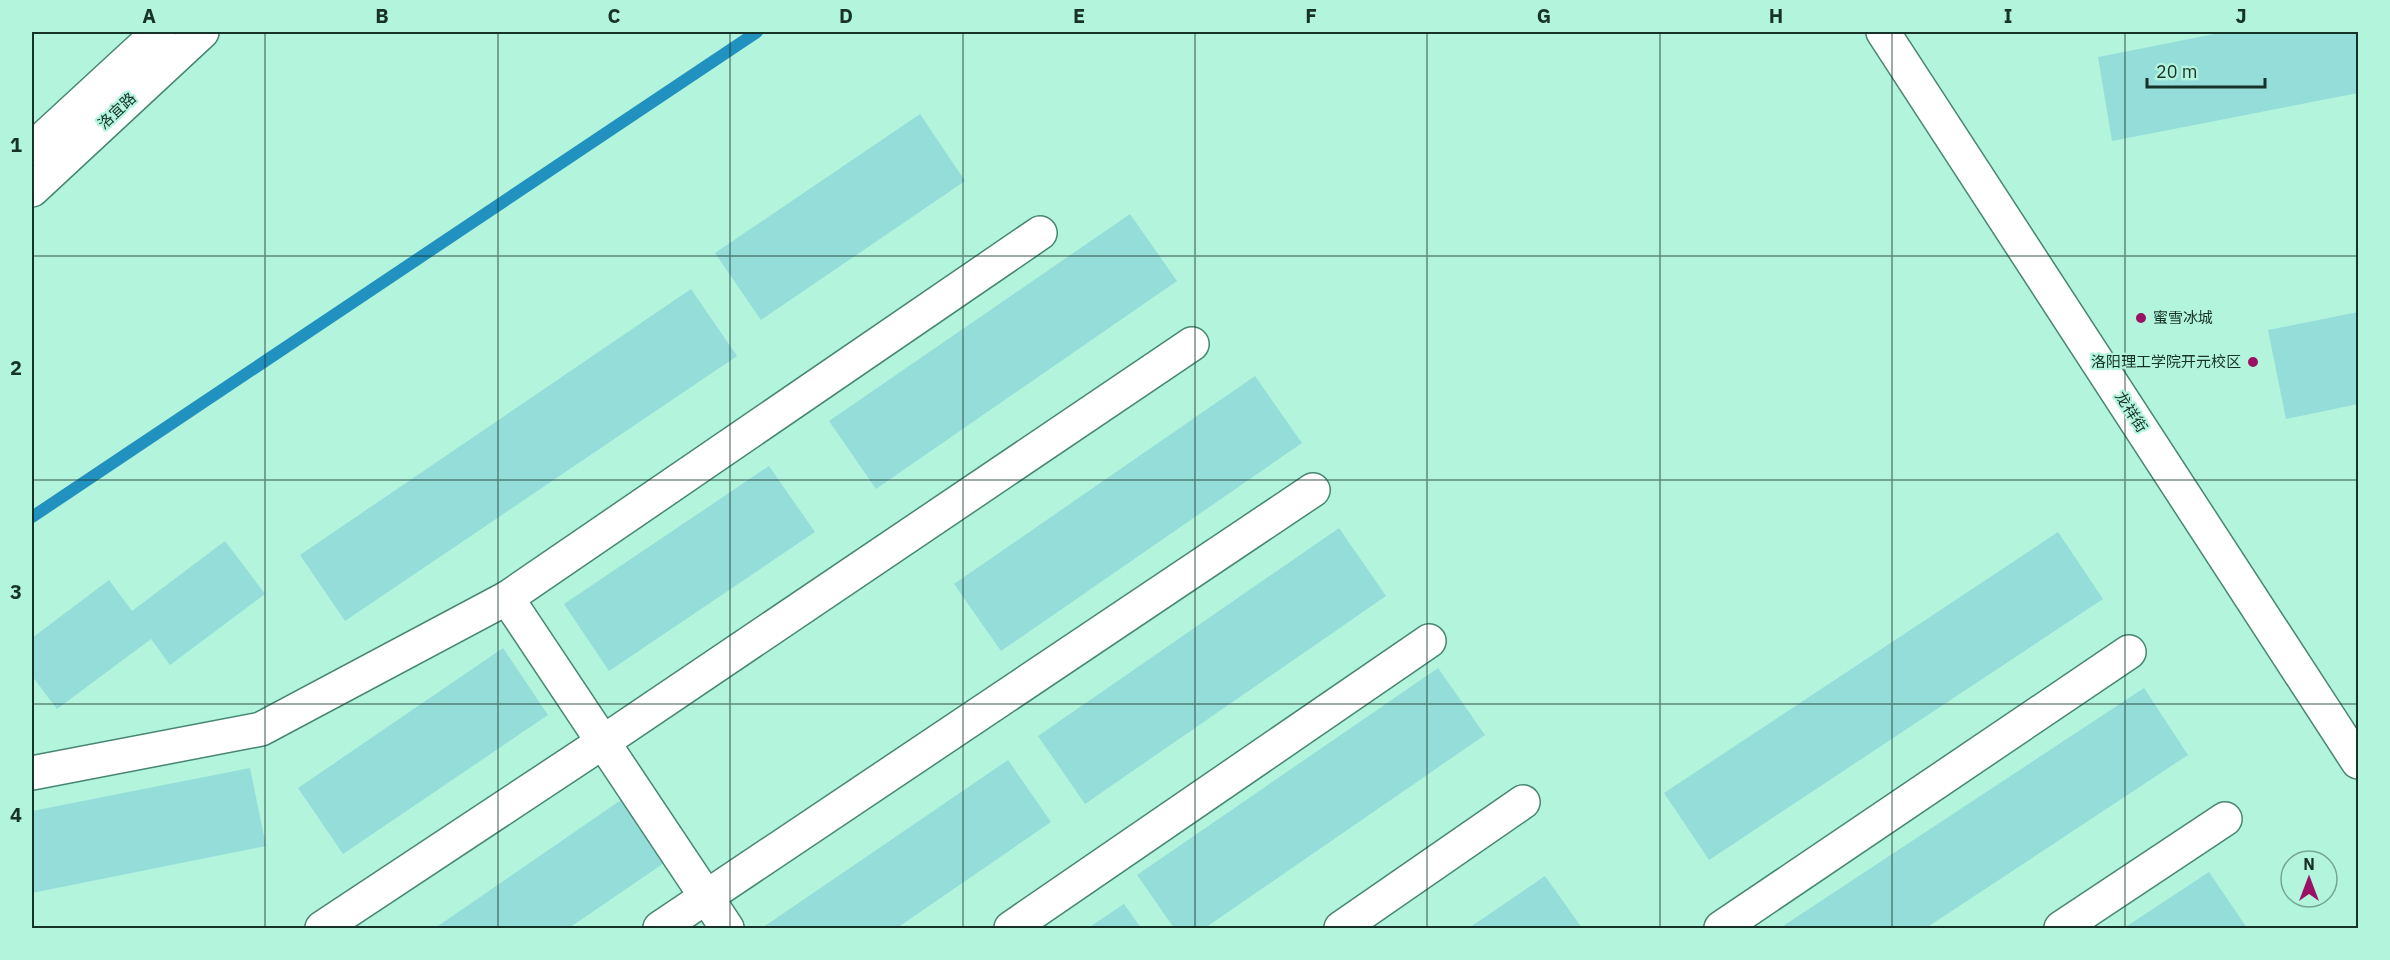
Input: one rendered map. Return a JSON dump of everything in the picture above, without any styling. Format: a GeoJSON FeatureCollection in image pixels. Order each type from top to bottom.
{"type":"FeatureCollection","features":[{"type":"Feature","properties":{"kind":"street","name":"洛宜路"},"geometry":{"type":"LineString","coordinates":[[32,149],[159,32]]}},
{"type":"Feature","properties":{"kind":"street","name":"洛宜路"},"geometry":{"type":"LineString","coordinates":[[32,190],[202,32]]}},
{"type":"Feature","properties":{"kind":"street","name":"龙祥街"},"geometry":{"type":"LineString","coordinates":[[1883,32],[2358,762]]}},
{"type":"Feature","properties":{"kind":"street"},"geometry":{"type":"LineString","coordinates":[[32,773],[261,729],[507,598],[1040,233]]}},
{"type":"Feature","properties":{"kind":"street"},"geometry":{"type":"LineString","coordinates":[[322,928],[603,742],[1192,344]]}},
{"type":"Feature","properties":{"kind":"street"},"geometry":{"type":"LineString","coordinates":[[660,928],[1313,490]]}},
{"type":"Feature","properties":{"kind":"street"},"geometry":{"type":"LineString","coordinates":[[507,598],[727,928]]}},
{"type":"Feature","properties":{"kind":"street"},"geometry":{"type":"LineString","coordinates":[[1011,928],[1429,640]]}},
{"type":"Feature","properties":{"kind":"street"},"geometry":{"type":"LineString","coordinates":[[1721,928],[2129,652]]}},
{"type":"Feature","properties":{"kind":"street"},"geometry":{"type":"LineString","coordinates":[[1341,928],[1523,802]]}},
{"type":"Feature","properties":{"kind":"street"},"geometry":{"type":"LineString","coordinates":[[2061,928],[2225,819]]}},
{"type":"Feature","properties":{"kind":"building"},"geometry":{"type":"Polygon","coordinates":[[[2225,32],[2358,32],[2358,93],[2112,141],[2098,57],[2225,32]]]}},
{"type":"Feature","properties":{"kind":"building"},"geometry":{"type":"Polygon","coordinates":[[[920,114],[965,181],[761,320],[715,253],[920,114]]]}},
{"type":"Feature","properties":{"kind":"building"},"geometry":{"type":"Polygon","coordinates":[[[1130,214],[1177,281],[876,489],[829,421],[1130,214]]]}},
{"type":"Feature","properties":{"kind":"building"},"geometry":{"type":"Polygon","coordinates":[[[691,289],[737,356],[345,621],[300,555],[691,289]]]}},
{"type":"Feature","properties":{"kind":"building"},"geometry":{"type":"Polygon","coordinates":[[[2358,312],[2358,404],[2286,419],[2268,330],[2358,312]]]}},
{"type":"Feature","properties":{"kind":"building"},"geometry":{"type":"Polygon","coordinates":[[[1255,376],[1302,443],[1001,651],[954,584],[1255,376]]]}},
{"type":"Feature","properties":{"kind":"building"},"geometry":{"type":"Polygon","coordinates":[[[769,466],[815,532],[609,671],[564,604],[769,466]]]}},
{"type":"Feature","properties":{"kind":"building"},"geometry":{"type":"Polygon","coordinates":[[[1339,528],[1386,596],[1085,804],[1038,736],[1339,528]]]}},
{"type":"Feature","properties":{"kind":"building"},"geometry":{"type":"Polygon","coordinates":[[[2058,532],[2103,599],[1709,860],[1664,793],[2058,532]]]}},
{"type":"Feature","properties":{"kind":"building"},"geometry":{"type":"Polygon","coordinates":[[[225,541],[265,594],[170,665],[151,639],[57,709],[32,676],[32,638],[109,580],[132,611],[225,541]]]}},
{"type":"Feature","properties":{"kind":"building"},"geometry":{"type":"Polygon","coordinates":[[[503,648],[548,715],[343,854],[298,788],[503,648]]]}},
{"type":"Feature","properties":{"kind":"building"},"geometry":{"type":"Polygon","coordinates":[[[1438,668],[1485,735],[1205,928],[1174,928],[1137,875],[1438,668]]]}},
{"type":"Feature","properties":{"kind":"building"},"geometry":{"type":"Polygon","coordinates":[[[2144,688],[2188,755],[1926,928],[1780,928],[2144,688]]]}},
{"type":"Feature","properties":{"kind":"building"},"geometry":{"type":"Polygon","coordinates":[[[1008,760],[1051,822],[897,928],[762,928],[1008,760]]]}},
{"type":"Feature","properties":{"kind":"building"},"geometry":{"type":"Polygon","coordinates":[[[250,768],[266,846],[32,893],[32,811],[250,768]]]}},
{"type":"Feature","properties":{"kind":"building"},"geometry":{"type":"Polygon","coordinates":[[[621,800],[664,863],[569,928],[435,928],[621,800]]]}},
{"type":"Feature","properties":{"kind":"building"},"geometry":{"type":"Polygon","coordinates":[[[2209,872],[2247,928],[2124,928],[2209,872]]]}},
{"type":"Feature","properties":{"kind":"building"},"geometry":{"type":"Polygon","coordinates":[[[1545,876],[1582,928],[1469,928],[1545,876]]]}},
{"type":"Feature","properties":{"kind":"building"},"geometry":{"type":"Polygon","coordinates":[[[1124,904],[1141,928],[1088,928],[1124,904]]]}},
{"type":"Feature","properties":{"kind":"waterway"},"geometry":{"type":"LineString","coordinates":[[32,517],[757,32]]}},
{"type":"Feature","properties":{"kind":"place","name":"蜜雪冰城"},"geometry":{"type":"Point","coordinates":[2141,318]}},
{"type":"Feature","properties":{"kind":"place","name":"洛阳理工学院开元校区"},"geometry":{"type":"Point","coordinates":[2253,362]}}]}
